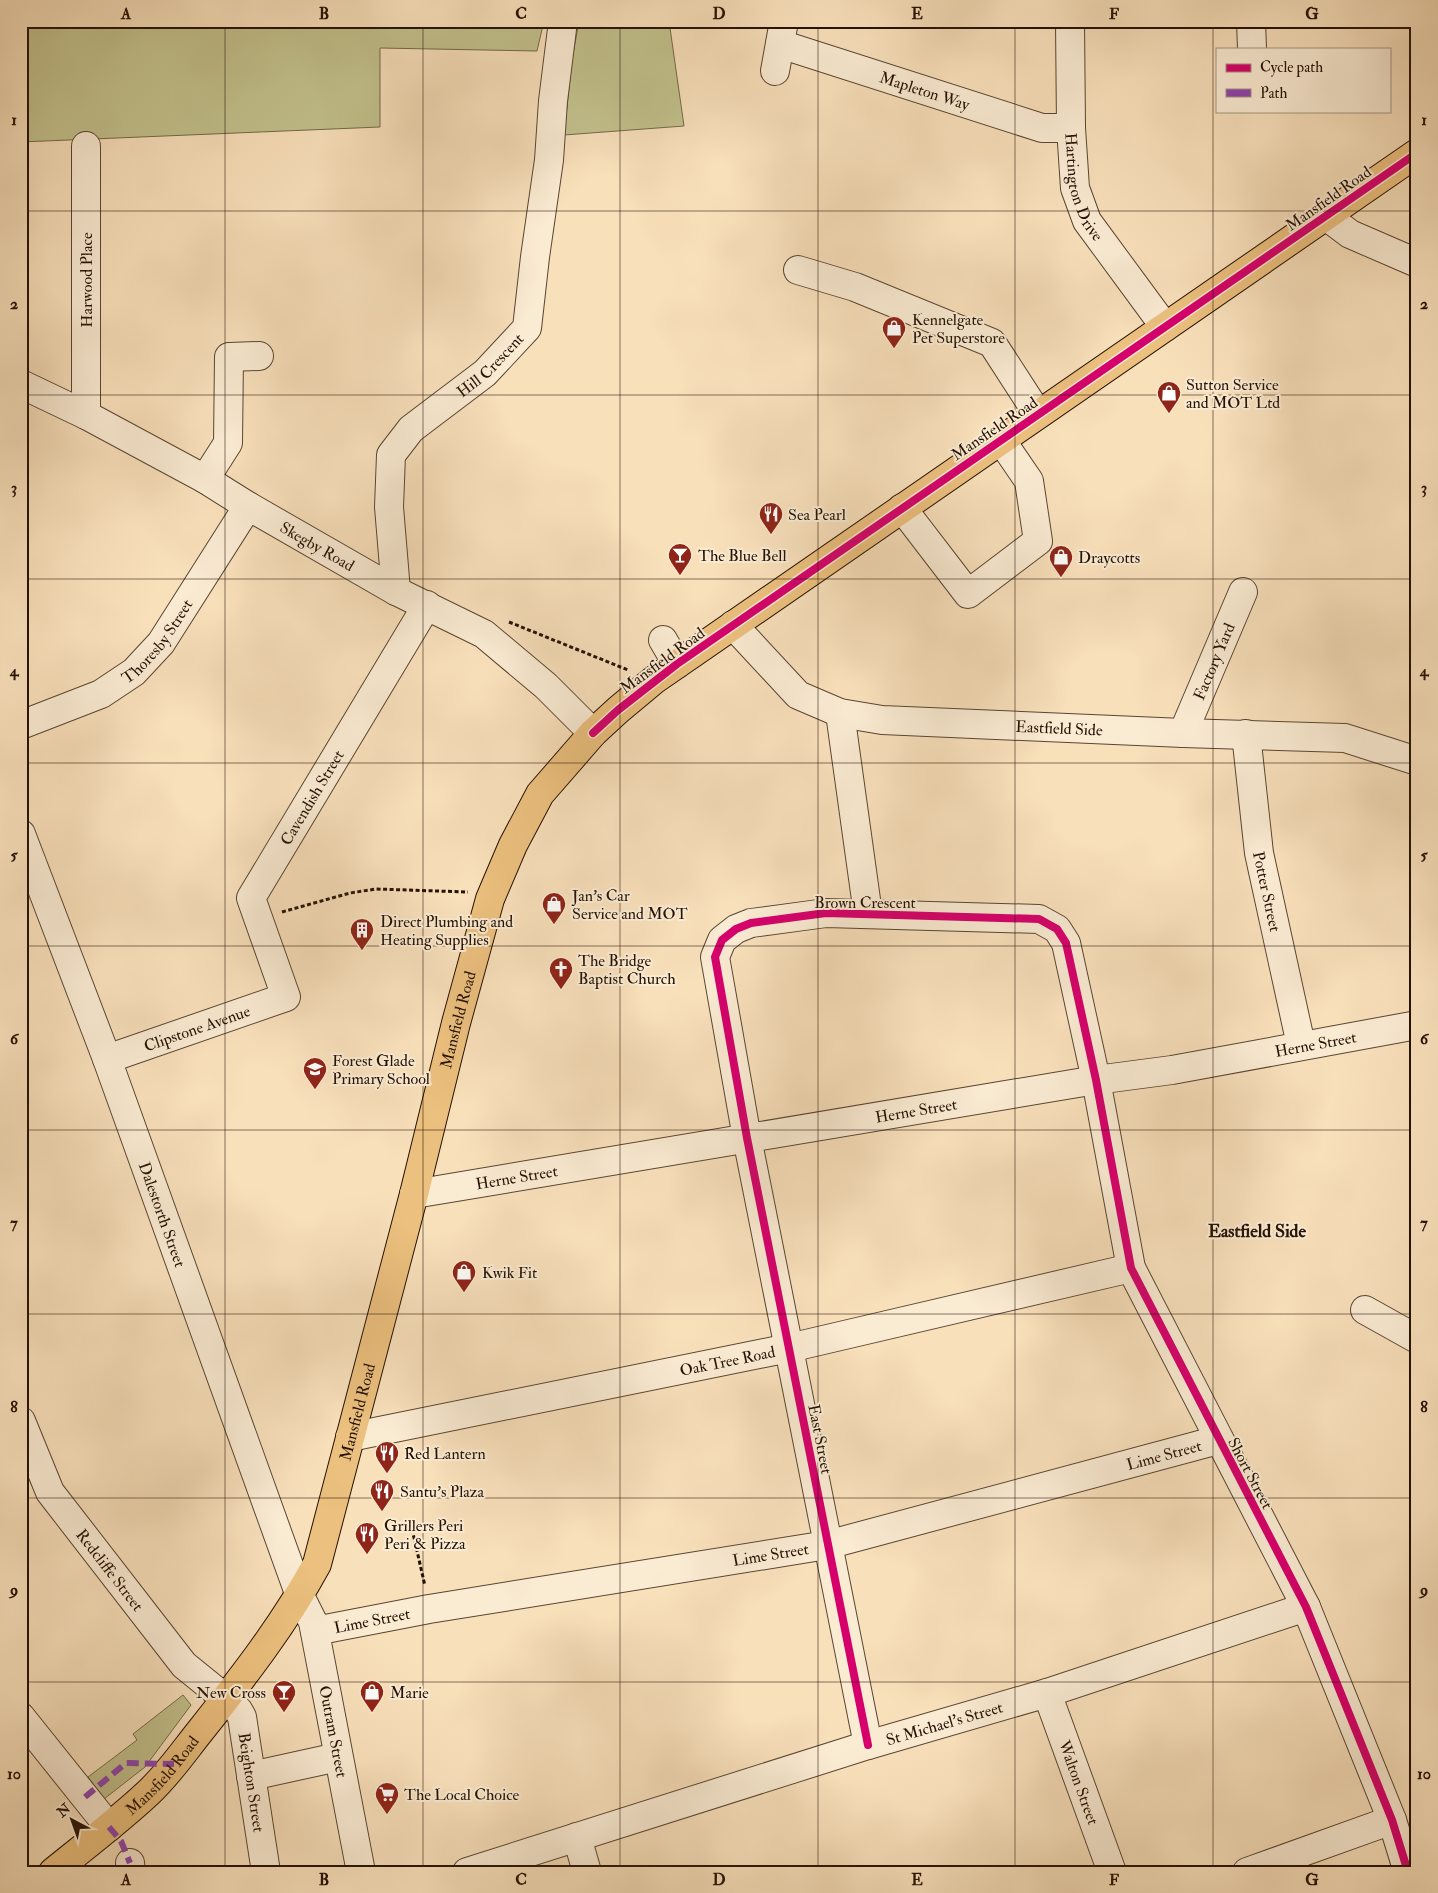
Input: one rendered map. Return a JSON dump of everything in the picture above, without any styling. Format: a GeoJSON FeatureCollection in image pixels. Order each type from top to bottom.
{"type":"FeatureCollection","features":[{"type":"Feature","properties":{"kind":"main road","name":"Mansfield Road"},"geometry":{"type":"LineString","coordinates":[[53,1872],[149,1793],[226,1698],[300,1596],[318,1564],[414,1194],[456,1023],[490,900],[513,845],[540,794],[593,733],[654,680],[1417,153]]}},
{"type":"Feature","properties":{"kind":"street","name":"Hill Crescent"},"geometry":{"type":"LineString","coordinates":[[396,591],[389,507],[391,455],[411,429],[485,373],[527,328],[563,21]]}},
{"type":"Feature","properties":{"kind":"street","name":"Hartington Drive"},"geometry":{"type":"LineString","coordinates":[[1070,21],[1071,128],[1074,188],[1088,221],[1165,328]]}},
{"type":"Feature","properties":{"kind":"street"},"geometry":{"type":"LineString","coordinates":[[1252,21],[1252,48]]}},
{"type":"Feature","properties":{"kind":"street","name":"Mapleton Way"},"geometry":{"type":"LineString","coordinates":[[775,71],[782,33],[1042,128],[1071,128]]}},
{"type":"Feature","properties":{"kind":"street","name":"Harwood Place"},"geometry":{"type":"LineString","coordinates":[[86,146],[86,415]]}},
{"type":"Feature","properties":{"kind":"street"},"geometry":{"type":"LineString","coordinates":[[1326,216],[1350,234],[1417,263]]}},
{"type":"Feature","properties":{"kind":"street"},"geometry":{"type":"LineString","coordinates":[[798,270],[856,287],[992,343],[1038,414]]}},
{"type":"Feature","properties":{"kind":"street"},"geometry":{"type":"LineString","coordinates":[[206,479],[228,443],[229,357],[259,356]]}},
{"type":"Feature","properties":{"kind":"street","name":"Skegby Road"},"geometry":{"type":"LineString","coordinates":[[21,384],[86,415],[206,479],[248,506],[396,591],[484,634],[546,686],[593,733]]}},
{"type":"Feature","properties":{"kind":"street"},"geometry":{"type":"LineString","coordinates":[[902,508],[968,594],[1038,541],[1029,481],[1001,440]]}},
{"type":"Feature","properties":{"kind":"street","name":"Thoresby Street"},"geometry":{"type":"LineString","coordinates":[[21,725],[101,694],[134,672],[161,642],[248,506]]}},
{"type":"Feature","properties":{"kind":"street","name":"Factory Yard"},"geometry":{"type":"LineString","coordinates":[[1183,733],[1243,592]]}},
{"type":"Feature","properties":{"kind":"street","name":"Cavendish Street"},"geometry":{"type":"LineString","coordinates":[[286,998],[251,898],[427,605]]}},
{"type":"Feature","properties":{"kind":"street","name":"Eastfield Side"},"geometry":{"type":"LineString","coordinates":[[732,625],[798,695],[840,713],[882,720],[1345,738],[1415,752]]}},
{"type":"Feature","properties":{"kind":"street"},"geometry":{"type":"LineString","coordinates":[[663,640],[677,664]]}},
{"type":"Feature","properties":{"kind":"street","name":"Brown Crescent"},"geometry":{"type":"LineString","coordinates":[[840,713],[868,914]]}},
{"type":"Feature","properties":{"kind":"street","name":"Potter Street"},"geometry":{"type":"LineString","coordinates":[[1246,734],[1259,853],[1301,1045]]}},
{"type":"Feature","properties":{"kind":"street","name":"Dalestorth Street"},"geometry":{"type":"LineString","coordinates":[[21,834],[107,1059],[300,1596]]}},
{"type":"Feature","properties":{"kind":"street","name":"Brown Crescent"},"geometry":{"type":"LineString","coordinates":[[747,1138],[715,958],[722,940],[736,929],[751,923],[826,913],[1039,919],[1057,929],[1066,943],[1096,1080]]}},
{"type":"Feature","properties":{"kind":"street","name":"Clipstone Avenue"},"geometry":{"type":"LineString","coordinates":[[107,1059],[286,998]]}},
{"type":"Feature","properties":{"kind":"street","name":"Herne Street"},"geometry":{"type":"LineString","coordinates":[[414,1194],[1096,1080],[1172,1070],[1417,1025]]}},
{"type":"Feature","properties":{"kind":"street","name":"Short Street"},"geometry":{"type":"LineString","coordinates":[[1096,1080],[1131,1268],[1218,1440],[1306,1607],[1392,1820],[1408,1872]]}},
{"type":"Feature","properties":{"kind":"street","name":"East Street"},"geometry":{"type":"LineString","coordinates":[[747,1138],[868,1745]]}},
{"type":"Feature","properties":{"kind":"street","name":"Oak Tree Road"},"geometry":{"type":"LineString","coordinates":[[350,1437],[789,1348],[1131,1268]]}},
{"type":"Feature","properties":{"kind":"street"},"geometry":{"type":"LineString","coordinates":[[1365,1310],[1417,1339]]}},
{"type":"Feature","properties":{"kind":"street","name":"Redcliffe Street"},"geometry":{"type":"LineString","coordinates":[[21,1421],[50,1492],[184,1665],[226,1698]]}},
{"type":"Feature","properties":{"kind":"street","name":"Lime Street"},"geometry":{"type":"LineString","coordinates":[[315,1631],[429,1609],[827,1545],[1218,1440]]}},
{"type":"Feature","properties":{"kind":"street","name":"Outram Street"},"geometry":{"type":"LineString","coordinates":[[300,1596],[313,1622],[315,1631],[361,1872]]}},
{"type":"Feature","properties":{"kind":"street","name":"St Michael's Street"},"geometry":{"type":"LineString","coordinates":[[467,1872],[519,1864],[576,1837],[868,1745],[1047,1693],[1306,1607]]}},
{"type":"Feature","properties":{"kind":"street","name":"Walton Street"},"geometry":{"type":"LineString","coordinates":[[1047,1693],[1112,1872]]}},
{"type":"Feature","properties":{"kind":"street","name":"Beighton Street"},"geometry":{"type":"LineString","coordinates":[[226,1698],[242,1717],[266,1872]]}},
{"type":"Feature","properties":{"kind":"street"},"geometry":{"type":"LineString","coordinates":[[21,1717],[109,1827]]}},
{"type":"Feature","properties":{"kind":"street"},"geometry":{"type":"LineString","coordinates":[[251,1776],[338,1757]]}},
{"type":"Feature","properties":{"kind":"street"},"geometry":{"type":"LineString","coordinates":[[1247,1872],[1392,1820]]}},
{"type":"Feature","properties":{"kind":"street"},"geometry":{"type":"LineString","coordinates":[[576,1837],[587,1872]]}},
{"type":"Feature","properties":{"kind":"path"},"geometry":{"type":"LineString","coordinates":[[508,621],[654,680]]}},
{"type":"Feature","properties":{"kind":"path"},"geometry":{"type":"LineString","coordinates":[[258,919],[350,893],[376,889],[466,891],[490,900]]}},
{"type":"Feature","properties":{"kind":"path"},"geometry":{"type":"LineString","coordinates":[[412,1529],[421,1563],[429,1609]]}},
{"type":"Feature","properties":{"kind":"shaded area"},"geometry":{"type":"Polygon","coordinates":[[[21,21],[544,21],[537,51],[380,48],[380,127],[21,142],[21,21]]]}},
{"type":"Feature","properties":{"kind":"shaded area"},"geometry":{"type":"Polygon","coordinates":[[[579,21],[669,21],[684,126],[564,135],[572,60],[579,21]]]}},
{"type":"Feature","properties":{"kind":"shaded area"},"geometry":{"type":"Polygon","coordinates":[[[183,1695],[191,1705],[145,1767],[104,1799],[88,1777],[137,1740],[133,1734],[183,1695]]]}},
{"type":"Feature","properties":{"kind":"marked path"},"geometry":{"type":"LineString","coordinates":[[85,1797],[126,1763],[174,1764]]}},
{"type":"Feature","properties":{"kind":"marked path"},"geometry":{"type":"LineString","coordinates":[[109,1827],[121,1841],[130,1863]]}},
{"type":"Feature","properties":{"kind":"cycle path"},"geometry":{"type":"LineString","coordinates":[[593,733],[618,710],[677,664],[1417,153]]}},
{"type":"Feature","properties":{"kind":"cycle path"},"geometry":{"type":"LineString","coordinates":[[868,1745],[747,1138],[715,957],[722,940],[736,929],[751,923],[826,913],[1039,919],[1057,929],[1066,943],[1096,1080],[1131,1268],[1306,1607],[1392,1820],[1408,1872]]}},
{"type":"Feature","properties":{"kind":"place","name":"Kennelgate Pet Superstore"},"geometry":{"type":"Point","coordinates":[894,349]}},
{"type":"Feature","properties":{"kind":"place","name":"Sutton Service and MOT Ltd"},"geometry":{"type":"Point","coordinates":[1169,414]}},
{"type":"Feature","properties":{"kind":"place","name":"Sea Pearl"},"geometry":{"type":"Point","coordinates":[771,535]}},
{"type":"Feature","properties":{"kind":"place","name":"The Blue Bell"},"geometry":{"type":"Point","coordinates":[680,576]}},
{"type":"Feature","properties":{"kind":"place","name":"Draycotts"},"geometry":{"type":"Point","coordinates":[1061,578]}},
{"type":"Feature","properties":{"kind":"place","name":"Jan's Car Service and MOT"},"geometry":{"type":"Point","coordinates":[554,925]}},
{"type":"Feature","properties":{"kind":"place","name":"Direct Plumbing and Heating Supplies"},"geometry":{"type":"Point","coordinates":[362,951]}},
{"type":"Feature","properties":{"kind":"place","name":"The Bridge Baptist Church"},"geometry":{"type":"Point","coordinates":[561,990]}},
{"type":"Feature","properties":{"kind":"place","name":"Forest Glade Primary School"},"geometry":{"type":"Point","coordinates":[315,1090]}},
{"type":"Feature","properties":{"kind":"place","name":"Kwik Fit"},"geometry":{"type":"Point","coordinates":[464,1293]}},
{"type":"Feature","properties":{"kind":"place","name":"Red Lantern"},"geometry":{"type":"Point","coordinates":[387,1474]}},
{"type":"Feature","properties":{"kind":"place","name":"Santu's Plaza"},"geometry":{"type":"Point","coordinates":[382,1512]}},
{"type":"Feature","properties":{"kind":"place","name":"Grillers Peri Peri & Pizza"},"geometry":{"type":"Point","coordinates":[367,1555]}},
{"type":"Feature","properties":{"kind":"place","name":"New Cross"},"geometry":{"type":"Point","coordinates":[284,1713]}},
{"type":"Feature","properties":{"kind":"place","name":"Marie"},"geometry":{"type":"Point","coordinates":[372,1713]}},
{"type":"Feature","properties":{"kind":"place","name":"The Local Choice"},"geometry":{"type":"Point","coordinates":[387,1815]}},
{"type":"Feature","properties":{"kind":"district","name":"Eastfield Side"},"geometry":{"type":"Point","coordinates":[1257,1231]}}]}
